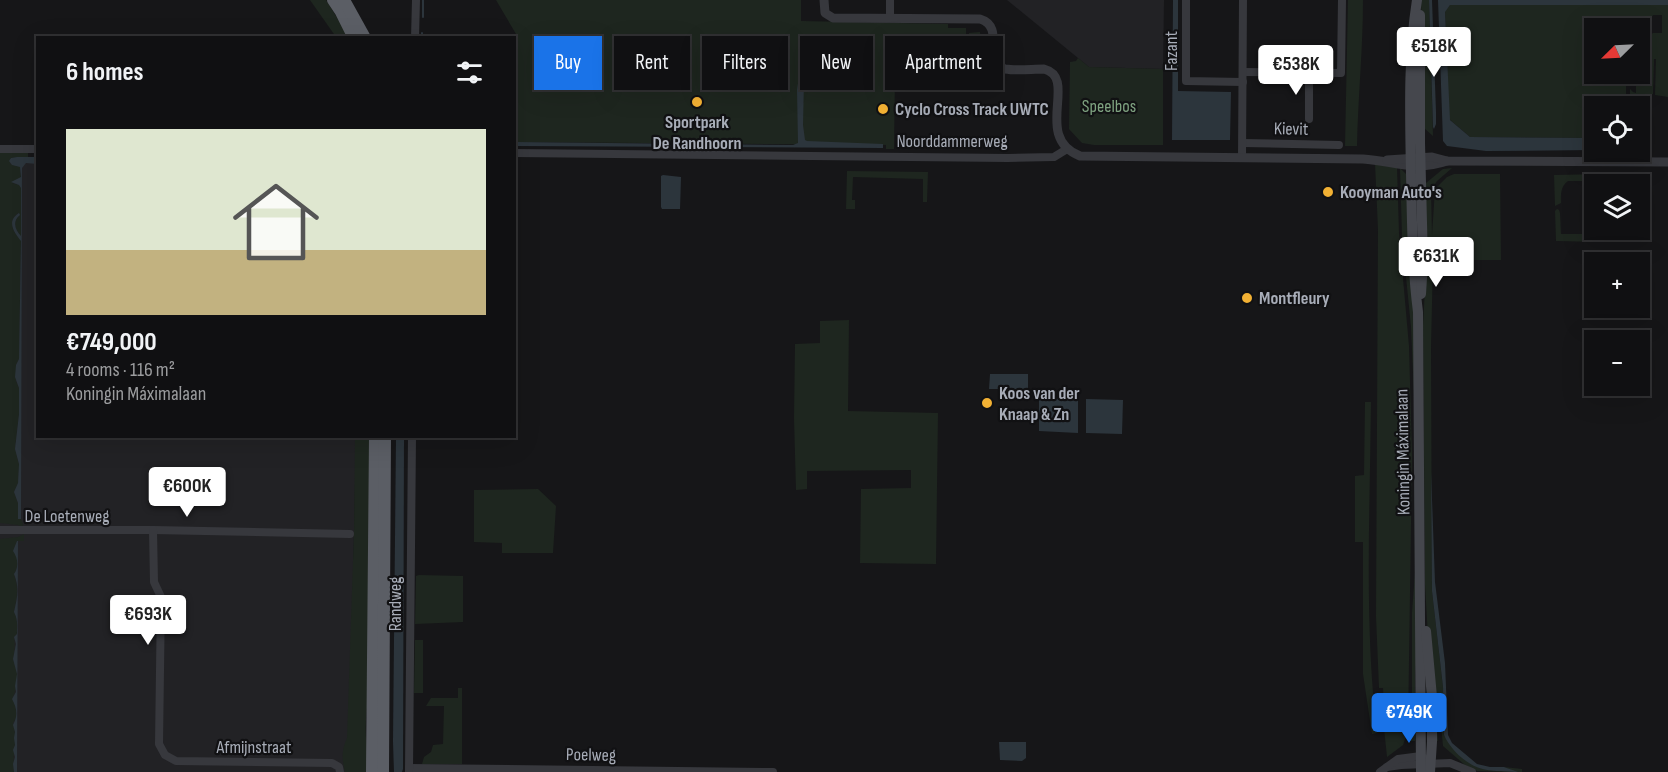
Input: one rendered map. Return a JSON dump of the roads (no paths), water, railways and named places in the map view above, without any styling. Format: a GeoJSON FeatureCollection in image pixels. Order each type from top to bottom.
{"type":"FeatureCollection","features":[{"type":"Feature","properties":{"kind":"highway"},"geometry":{"type":"LineString","coordinates":[[333,0],[353,36]]}},
{"type":"Feature","properties":{"kind":"highway"},"geometry":{"type":"LineString","coordinates":[[344,0],[364,36]]}},
{"type":"Feature","properties":{"kind":"highway"},"geometry":{"type":"LineString","coordinates":[[372,772],[375,438]]}},
{"type":"Feature","properties":{"kind":"highway"},"geometry":{"type":"LineString","coordinates":[[383,772],[385,438]]}},
{"type":"Feature","properties":{"kind":"main road","name":"Koningin Máximalaan"},"geometry":{"type":"LineString","coordinates":[[1418,0],[1416,162],[1423,262],[1418,312],[1421,592],[1432,697],[1432,742],[1425,766]]}},
{"type":"Feature","properties":{"kind":"street"},"geometry":{"type":"LineString","coordinates":[[415,36],[416,0]]}},
{"type":"Feature","properties":{"kind":"street"},"geometry":{"type":"LineString","coordinates":[[824,0],[825,11],[831,17],[980,19],[988,22],[993,31],[993,57],[998,65],[1005,69],[1047,70],[1056,77],[1058,129],[1061,141],[1067,149],[1080,156],[1363,159],[1392,164],[1416,162],[1433,166],[1447,161],[1668,162]]}},
{"type":"Feature","properties":{"kind":"street"},"geometry":{"type":"LineString","coordinates":[[890,0],[890,18]]}},
{"type":"Feature","properties":{"kind":"street","name":"Fazant"},"geometry":{"type":"LineString","coordinates":[[1186,0],[1186,81],[1243,82]]}},
{"type":"Feature","properties":{"kind":"street"},"geometry":{"type":"LineString","coordinates":[[1242,158],[1243,0]]}},
{"type":"Feature","properties":{"kind":"street"},"geometry":{"type":"LineString","coordinates":[[1243,72],[1341,73],[1342,0]]}},
{"type":"Feature","properties":{"kind":"street"},"geometry":{"type":"LineString","coordinates":[[1309,73],[1309,119]]}},
{"type":"Feature","properties":{"kind":"street","name":"Kievit"},"geometry":{"type":"LineString","coordinates":[[1243,142],[1339,145]]}},
{"type":"Feature","properties":{"kind":"street"},"geometry":{"type":"LineString","coordinates":[[0,149],[36,150]]}},
{"type":"Feature","properties":{"kind":"street","name":"Noorddammerweg"},"geometry":{"type":"LineString","coordinates":[[516,153],[1008,158],[1054,157],[1067,149]]}},
{"type":"Feature","properties":{"kind":"street","name":"Randweg"},"geometry":{"type":"LineString","coordinates":[[409,770],[412,438]]}},
{"type":"Feature","properties":{"kind":"street","name":"De Loetenweg"},"geometry":{"type":"LineString","coordinates":[[0,530],[350,534]]}},
{"type":"Feature","properties":{"kind":"street","name":"Afmijnstraat"},"geometry":{"type":"LineString","coordinates":[[153,530],[154,582],[161,597],[159,744],[165,755],[176,761],[332,763],[339,766],[340,772]]}},
{"type":"Feature","properties":{"kind":"street"},"geometry":{"type":"LineString","coordinates":[[1384,770],[1401,765],[1425,766],[1450,763],[1472,772]]}},
{"type":"Feature","properties":{"kind":"street","name":"Poelweg"},"geometry":{"type":"LineString","coordinates":[[409,770],[773,772]]}},
{"type":"Feature","properties":{"kind":"waterway"},"geometry":{"type":"LineString","coordinates":[[423,0],[423,17]]}},
{"type":"Feature","properties":{"kind":"place","name":"Sportpark De Randhoorn"},"geometry":{"type":"Point","coordinates":[697,102]}},
{"type":"Feature","properties":{"kind":"place","name":"Cyclo Cross Track UWTC"},"geometry":{"type":"Point","coordinates":[883,109]}},
{"type":"Feature","properties":{"kind":"place","name":"Kooyman Auto's"},"geometry":{"type":"Point","coordinates":[1328,192]}},
{"type":"Feature","properties":{"kind":"place","name":"Montfleury"},"geometry":{"type":"Point","coordinates":[1247,298]}},
{"type":"Feature","properties":{"kind":"place","name":"Koos van der Knaap & Zn"},"geometry":{"type":"Point","coordinates":[987,403]}},
{"type":"Feature","properties":{"kind":"park label","name":"Speelbos"},"geometry":{"type":"Point","coordinates":[1109,106]}}]}
